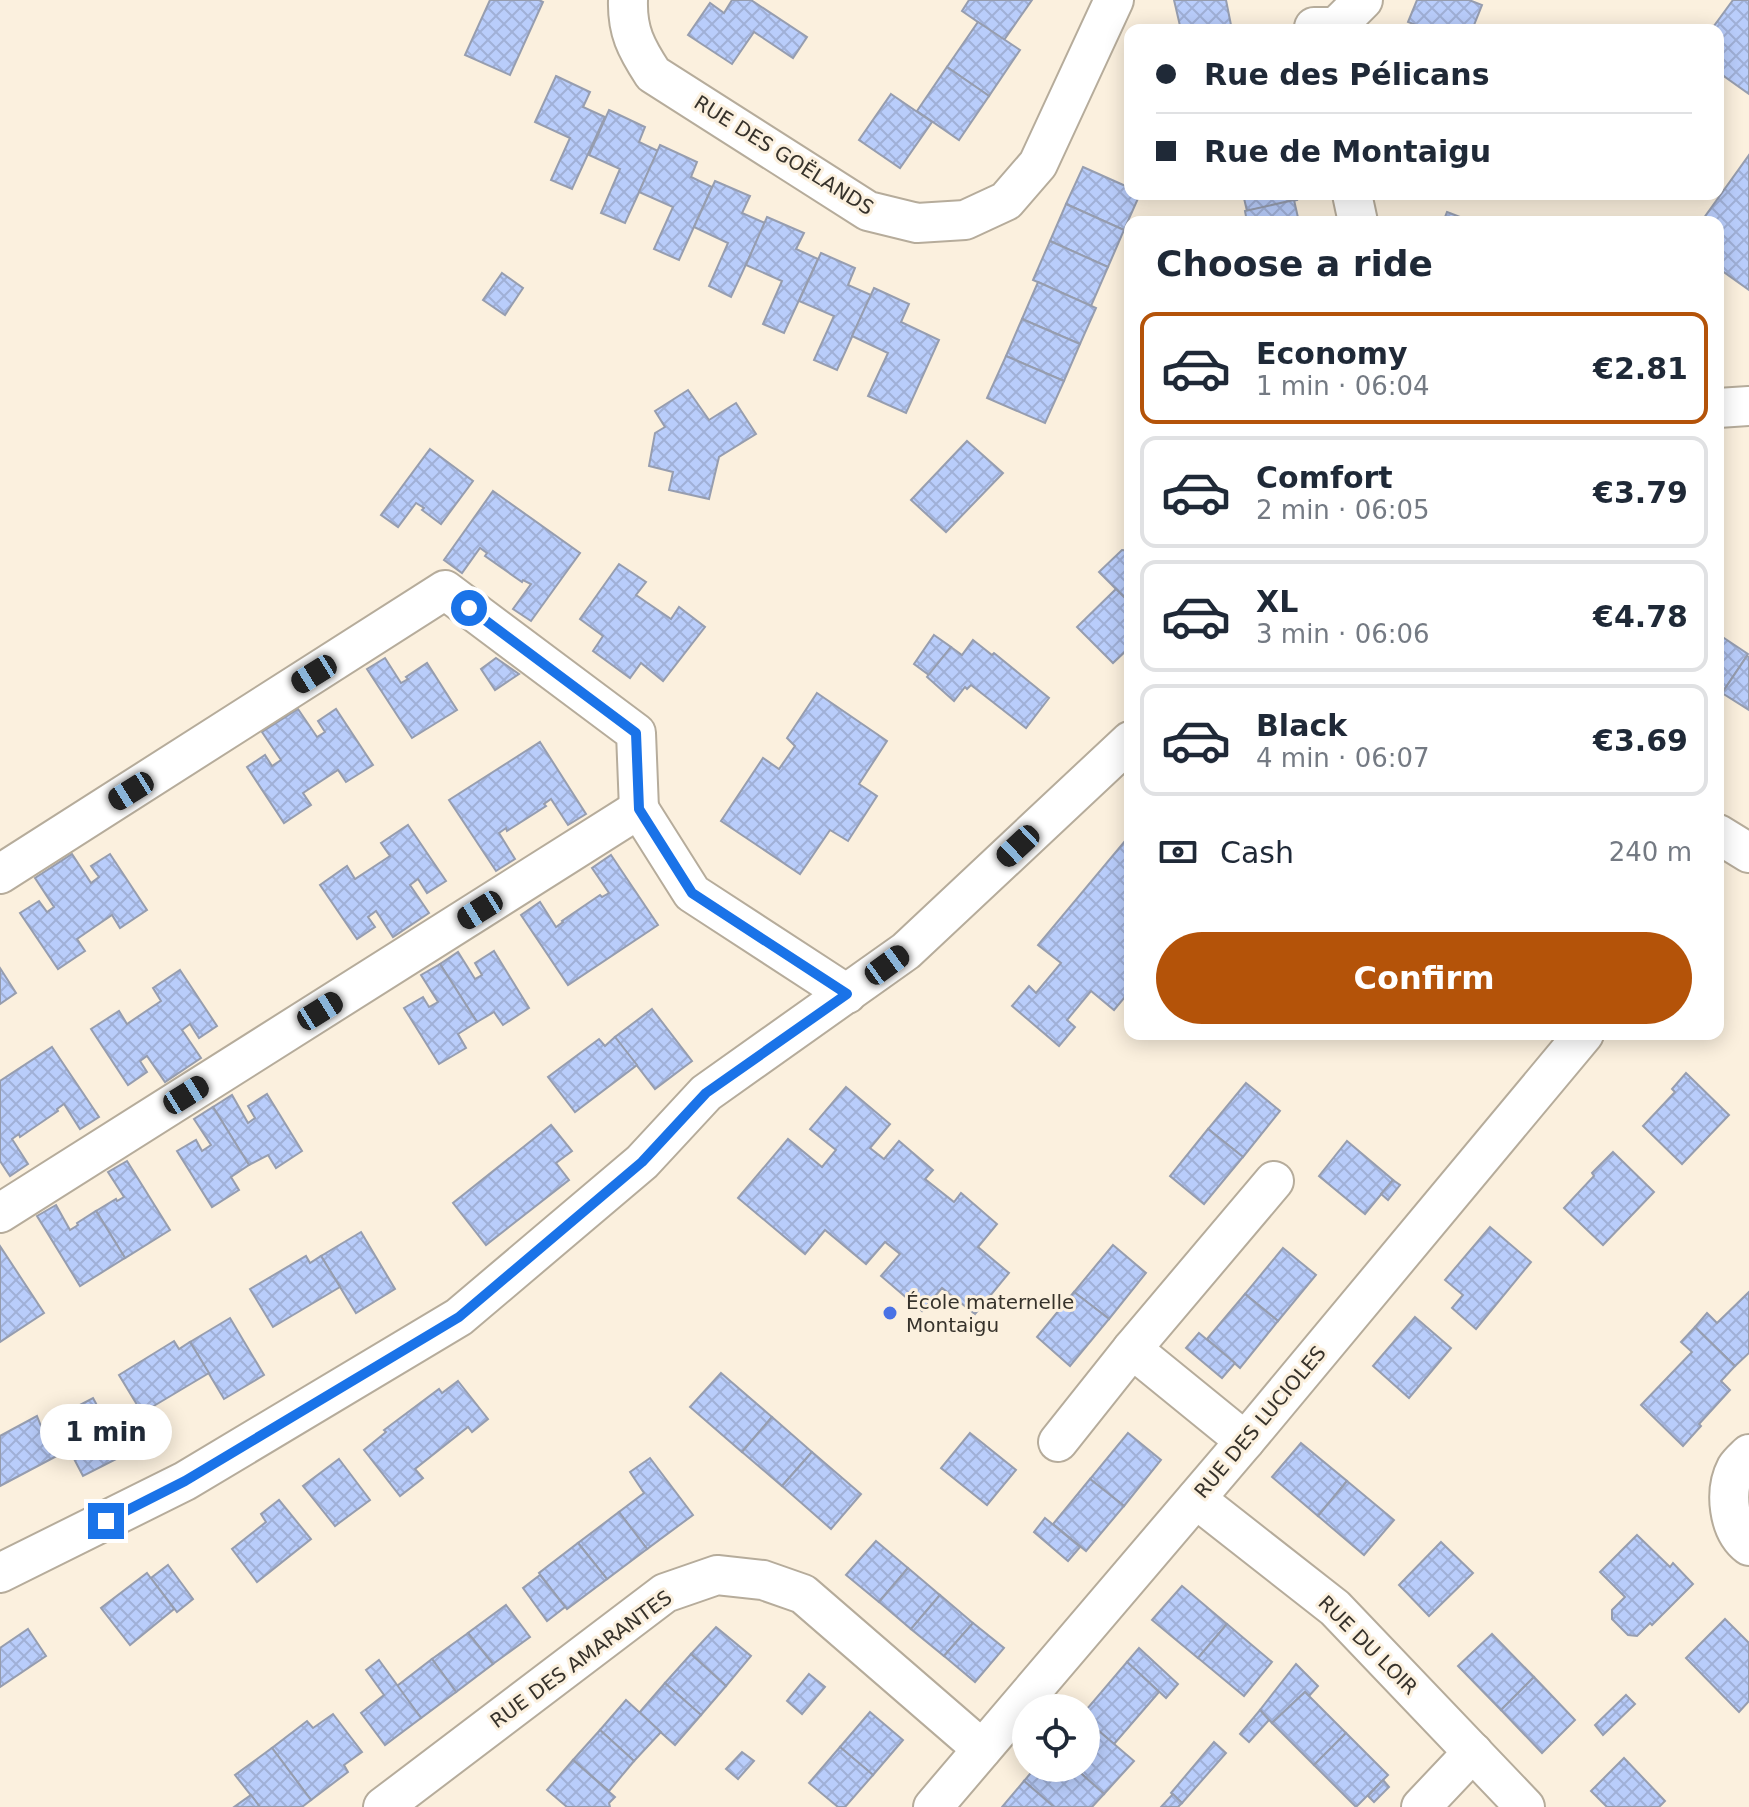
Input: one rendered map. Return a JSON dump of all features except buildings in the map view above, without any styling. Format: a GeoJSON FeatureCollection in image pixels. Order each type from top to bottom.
{"type":"FeatureCollection","features":[{"type":"Feature","properties":{"kind":"street","name":"RUE DES GOËLANDS"},"geometry":{"type":"LineString","coordinates":[[628,0],[627,19],[638,50],[653,74],[868,211],[917,223],[965,220],[1006,201],[1038,164],[1114,0]]}},
{"type":"Feature","properties":{"kind":"street"},"geometry":{"type":"LineString","coordinates":[[1339,24],[1363,0]]}},
{"type":"Feature","properties":{"kind":"street"},"geometry":{"type":"LineString","coordinates":[[1724,408],[1749,406]]}},
{"type":"Feature","properties":{"kind":"street"},"geometry":{"type":"LineString","coordinates":[[0,874],[445,590],[636,733],[639,809],[692,893],[847,994]]}},
{"type":"Feature","properties":{"kind":"street"},"geometry":{"type":"LineString","coordinates":[[0,1573],[185,1481],[459,1317],[642,1162],[706,1093],[906,951],[1124,747]]}},
{"type":"Feature","properties":{"kind":"street"},"geometry":{"type":"LineString","coordinates":[[0,1213],[639,809]]}},
{"type":"Feature","properties":{"kind":"street"},"geometry":{"type":"LineString","coordinates":[[1724,838],[1749,853]]}},
{"type":"Feature","properties":{"kind":"street","name":"RUE DES LUCIOLES"},"geometry":{"type":"LineString","coordinates":[[933,1807],[1245,1441],[1579,1040]]}},
{"type":"Feature","properties":{"kind":"street"},"geometry":{"type":"LineString","coordinates":[[1058,1442],[1274,1181]]}},
{"type":"Feature","properties":{"kind":"street"},"geometry":{"type":"LineString","coordinates":[[1132,1349],[1245,1441]]}},
{"type":"Feature","properties":{"kind":"street"},"geometry":{"type":"LineString","coordinates":[[1749,1454],[1736,1467],[1729,1490],[1731,1518],[1749,1546]]}},
{"type":"Feature","properties":{"kind":"street","name":"RUE DU LOIR"},"geometry":{"type":"LineString","coordinates":[[1196,1499],[1335,1608],[1525,1807]]}},
{"type":"Feature","properties":{"kind":"street","name":"RUE DES AMARANTES"},"geometry":{"type":"LineString","coordinates":[[383,1807],[665,1593],[717,1575],[763,1580],[803,1594],[982,1749]]}},
{"type":"Feature","properties":{"kind":"street"},"geometry":{"type":"LineString","coordinates":[[1421,1807],[1473,1752]]}},
{"type":"Feature","properties":{"kind":"place","name":"École maternelle Montaigu"},"geometry":{"type":"Point","coordinates":[890,1313]}},
{"type":"Feature","properties":{"kind":"route"},"geometry":{"type":"LineString","coordinates":[[106,1521],[185,1481],[459,1317],[642,1162],[706,1093],[847,994],[692,893],[639,809],[636,733],[469,608]]}}]}
